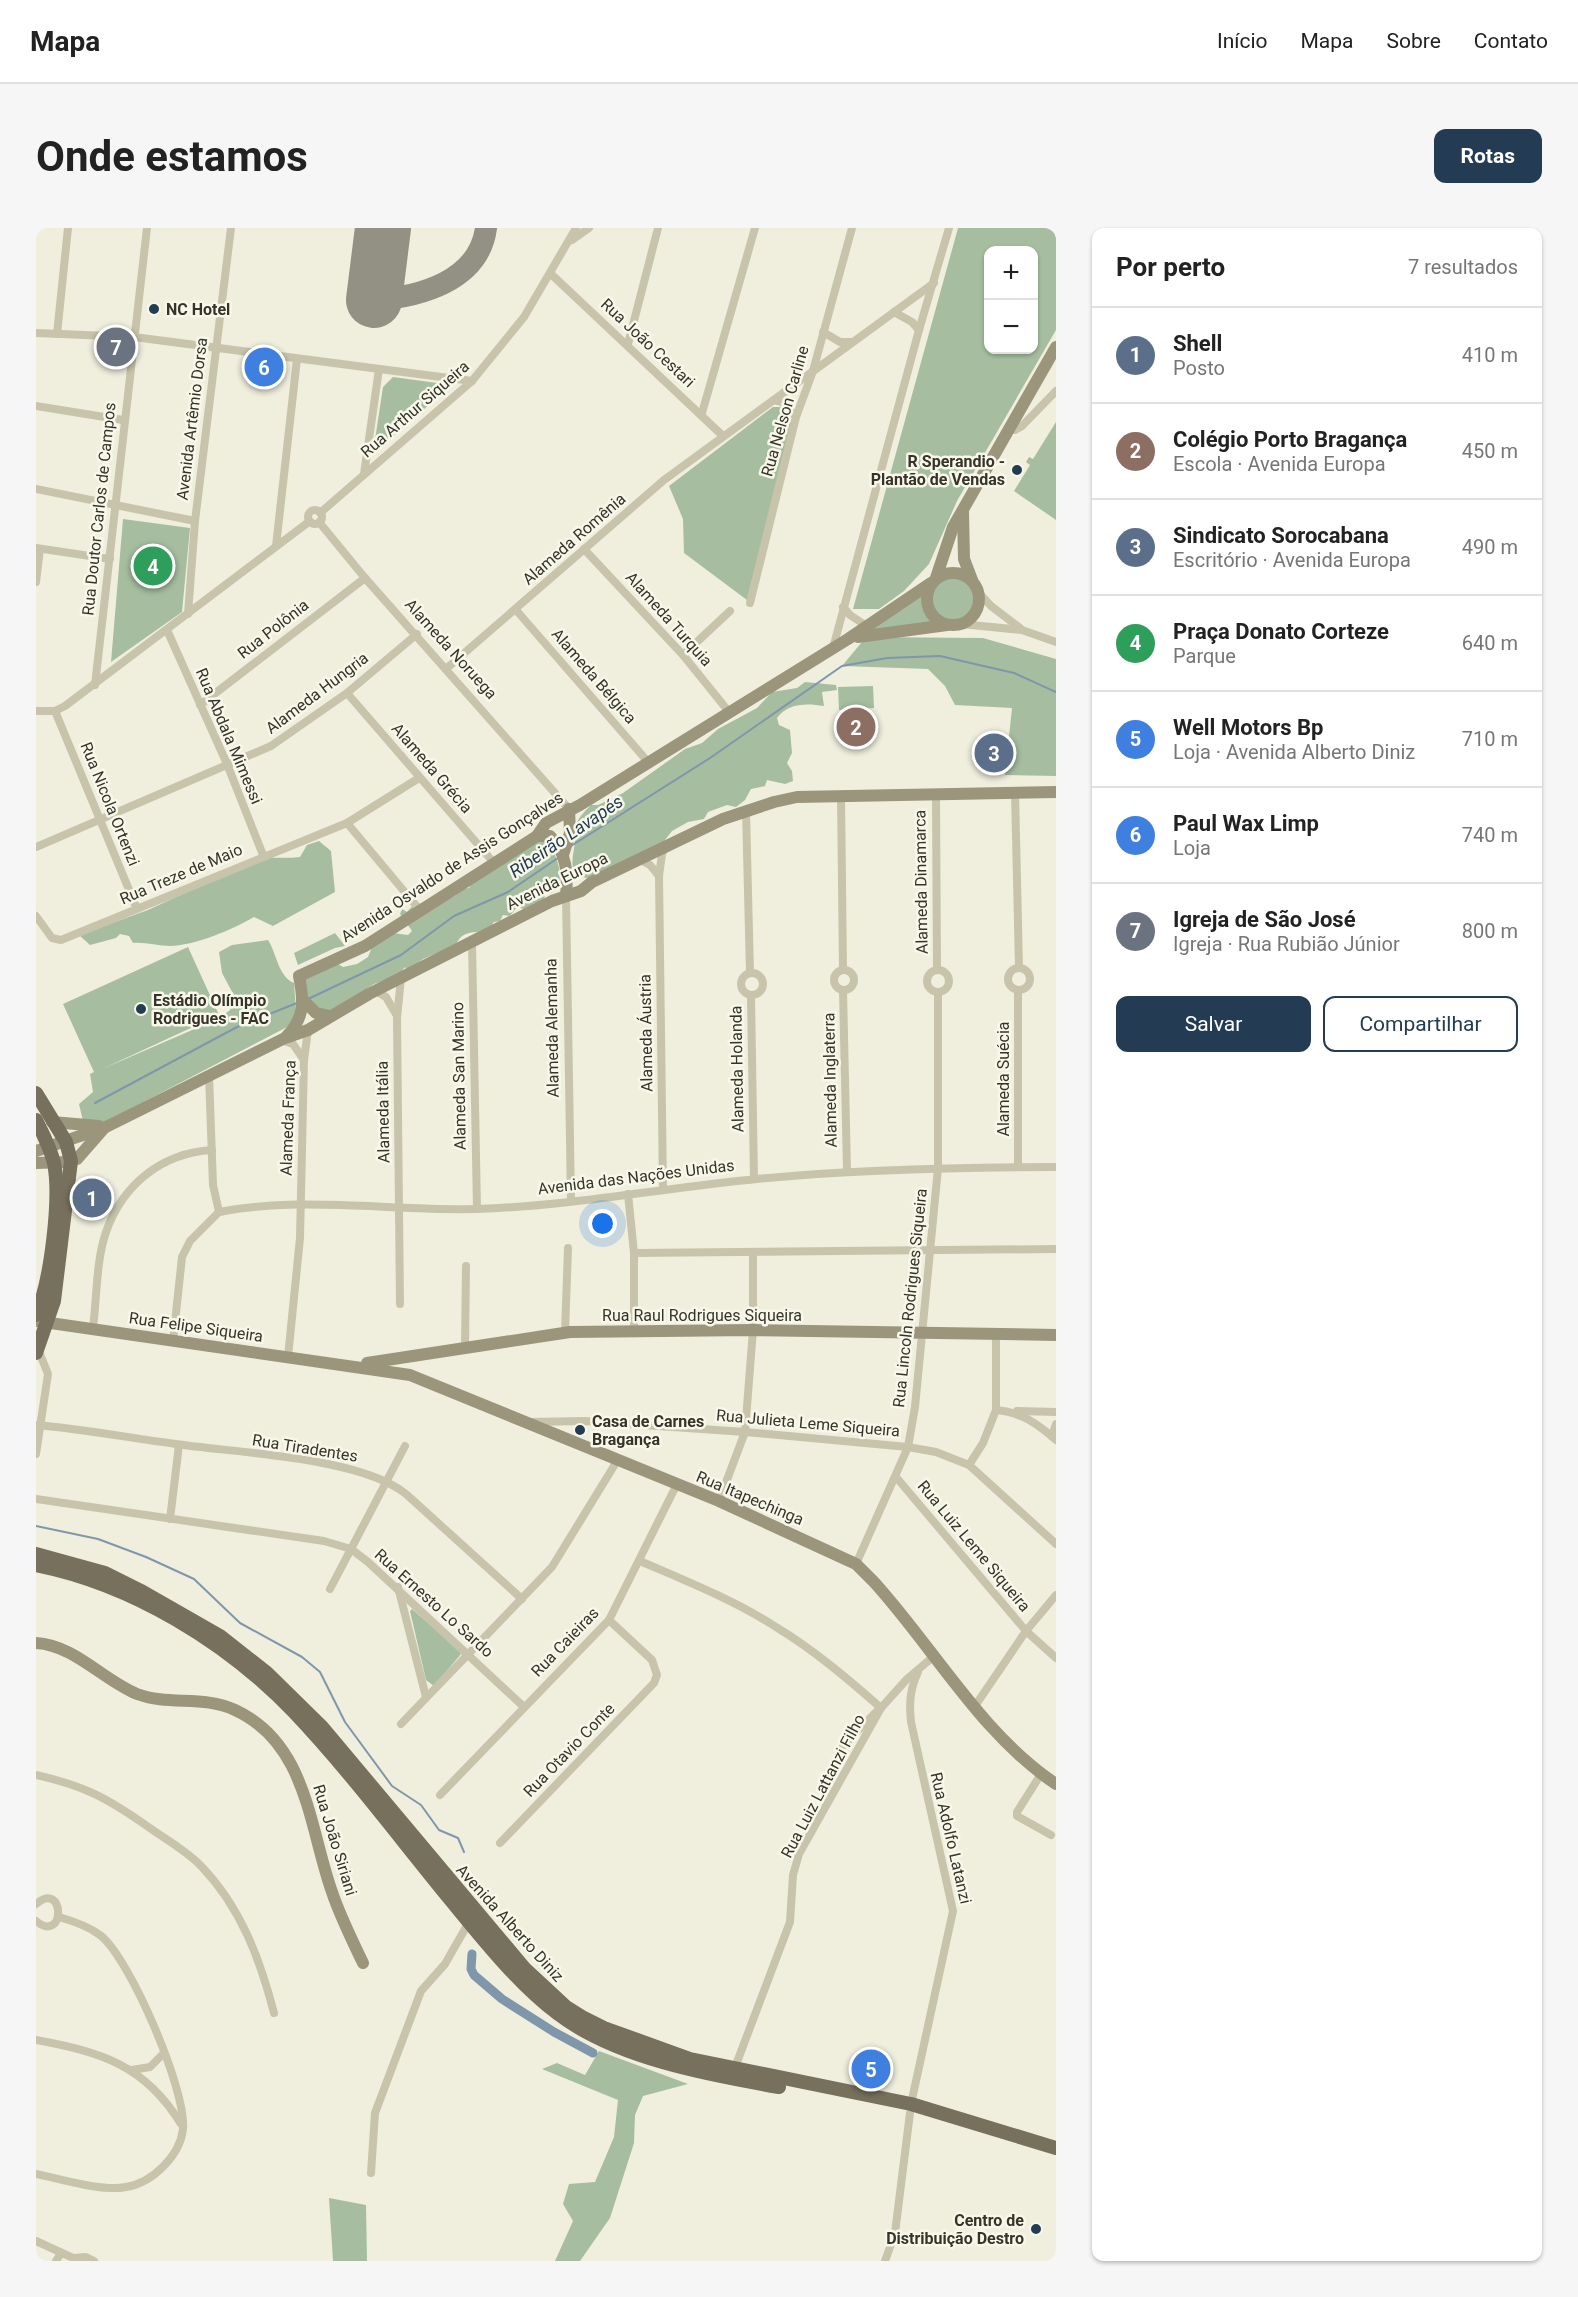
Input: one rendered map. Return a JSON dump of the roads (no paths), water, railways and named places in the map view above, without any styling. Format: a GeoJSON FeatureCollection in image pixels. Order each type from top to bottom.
{"type":"FeatureCollection","features":[{"type":"Feature","properties":{"kind":"main road"},"geometry":{"type":"LineString","coordinates":[[36,1093],[66,1142],[71,1161],[60,1260],[42,1322],[37,1351]]}},
{"type":"Feature","properties":{"kind":"main road"},"geometry":{"type":"LineString","coordinates":[[36,1120],[43,1149],[54,1163],[56,1197],[48,1281],[36,1315]]}},
{"type":"Feature","properties":{"kind":"main road","name":"Avenida Alberto Diniz"},"geometry":{"type":"LineString","coordinates":[[36,1557],[92,1580],[157,1611],[220,1650],[262,1683],[321,1742],[469,1922],[539,1997],[558,2013],[594,2035],[663,2061],[706,2073],[911,2108],[1056,2157]]}},
{"type":"Feature","properties":{"kind":"main road","name":"Avenida Alberto Diniz"},"geometry":{"type":"LineString","coordinates":[[36,1557],[105,1574],[152,1596],[220,1636],[267,1673],[322,1727],[525,1969],[566,2007],[604,2028],[650,2045],[734,2070],[911,2108],[1056,2148]]}},
{"type":"Feature","properties":{"kind":"street"},"geometry":{"type":"LineString","coordinates":[[57,334],[69,228]]}},
{"type":"Feature","properties":{"kind":"street","name":"Rua Doutor Carlos de Campos"},"geometry":{"type":"LineString","coordinates":[[95,685],[123,420],[147,228]]}},
{"type":"Feature","properties":{"kind":"street","name":"Avenida Artêmio Dorsa"},"geometry":{"type":"LineString","coordinates":[[188,614],[195,521],[231,228]]}},
{"type":"Feature","properties":{"kind":"street","name":"Rua Arthur Siqueira"},"geometry":{"type":"LineString","coordinates":[[55,711],[95,685],[276,546],[316,519],[364,474],[472,381],[524,317],[576,228]]}},
{"type":"Feature","properties":{"kind":"street"},"geometry":{"type":"LineString","coordinates":[[568,242],[589,228]]}},
{"type":"Feature","properties":{"kind":"street"},"geometry":{"type":"LineString","coordinates":[[628,344],[658,228]]}},
{"type":"Feature","properties":{"kind":"street"},"geometry":{"type":"LineString","coordinates":[[702,413],[755,228]]}},
{"type":"Feature","properties":{"kind":"street","name":"Rua Nelson Carline"},"geometry":{"type":"LineString","coordinates":[[750,603],[796,417],[813,372],[852,228]]}},
{"type":"Feature","properties":{"kind":"street"},"geometry":{"type":"LineString","coordinates":[[833,648],[949,228]]}},
{"type":"Feature","properties":{"kind":"street","name":"Rua João Cestari"},"geometry":{"type":"LineString","coordinates":[[551,274],[702,413],[723,436]]}},
{"type":"Feature","properties":{"kind":"street","name":"Alameda Romênia"},"geometry":{"type":"LineString","coordinates":[[447,668],[664,480],[934,283]]}},
{"type":"Feature","properties":{"kind":"street"},"geometry":{"type":"LineString","coordinates":[[894,312],[912,321],[919,330]]}},
{"type":"Feature","properties":{"kind":"street"},"geometry":{"type":"LineString","coordinates":[[823,332],[840,342],[852,342]]}},
{"type":"Feature","properties":{"kind":"street"},"geometry":{"type":"LineString","coordinates":[[36,333],[134,337],[472,381]]}},
{"type":"Feature","properties":{"kind":"street"},"geometry":{"type":"LineString","coordinates":[[1056,347],[963,511],[944,548],[926,600],[928,608],[939,621],[946,625],[961,624],[1022,630],[1056,642]]}},
{"type":"Feature","properties":{"kind":"street"},"geometry":{"type":"LineString","coordinates":[[276,546],[297,359]]}},
{"type":"Feature","properties":{"kind":"street"},"geometry":{"type":"LineString","coordinates":[[364,474],[379,369]]}},
{"type":"Feature","properties":{"kind":"street"},"geometry":{"type":"LineString","coordinates":[[1010,428],[1015,430],[1022,426],[1056,391]]}},
{"type":"Feature","properties":{"kind":"street"},"geometry":{"type":"LineString","coordinates":[[1028,397],[1038,404],[1045,402]]}},
{"type":"Feature","properties":{"kind":"street"},"geometry":{"type":"LineString","coordinates":[[774,400],[782,402],[796,417]]}},
{"type":"Feature","properties":{"kind":"street"},"geometry":{"type":"LineString","coordinates":[[36,406],[123,420]]}},
{"type":"Feature","properties":{"kind":"street"},"geometry":{"type":"LineString","coordinates":[[36,489],[114,504],[125,509],[195,521]]}},
{"type":"Feature","properties":{"kind":"street"},"geometry":{"type":"LineString","coordinates":[[963,511],[964,559],[976,587],[991,606],[1022,630]]}},
{"type":"Feature","properties":{"kind":"street","name":"Alameda Noruega"},"geometry":{"type":"LineString","coordinates":[[316,519],[570,812]]}},
{"type":"Feature","properties":{"kind":"street"},"geometry":{"type":"LineString","coordinates":[[36,582],[38,548],[110,559]]}},
{"type":"Feature","properties":{"kind":"street","name":"Alameda Turquia"},"geometry":{"type":"LineString","coordinates":[[585,549],[683,655],[729,712]]}},
{"type":"Feature","properties":{"kind":"street"},"geometry":{"type":"LineString","coordinates":[[934,581],[955,573],[976,587]]}},
{"type":"Feature","properties":{"kind":"street","name":"Rua Polônia"},"geometry":{"type":"LineString","coordinates":[[200,705],[365,578]]}},
{"type":"Feature","properties":{"kind":"street","name":"Avenida Osvaldo de Assis Gonçalves"},"geometry":{"type":"LineString","coordinates":[[304,1001],[299,976],[365,946],[419,909],[537,836],[546,823],[570,812],[868,627],[934,581]]}},
{"type":"Feature","properties":{"kind":"street"},"geometry":{"type":"LineString","coordinates":[[961,624],[974,615],[978,609],[976,587]]}},
{"type":"Feature","properties":{"kind":"street"},"geometry":{"type":"LineString","coordinates":[[843,607],[857,621],[868,627]]}},
{"type":"Feature","properties":{"kind":"street","name":"Alameda Bélgica"},"geometry":{"type":"LineString","coordinates":[[516,610],[649,763]]}},
{"type":"Feature","properties":{"kind":"street"},"geometry":{"type":"LineString","coordinates":[[683,655],[730,611]]}},
{"type":"Feature","properties":{"kind":"street","name":"Avenida Osvaldo de Assis Gonçalves"},"geometry":{"type":"LineString","coordinates":[[848,639],[874,633],[946,625]]}},
{"type":"Feature","properties":{"kind":"street","name":"Rua Abdala Mimessi"},"geometry":{"type":"LineString","coordinates":[[167,630],[227,764],[263,855]]}},
{"type":"Feature","properties":{"kind":"street","name":"Alameda Hungria"},"geometry":{"type":"LineString","coordinates":[[36,847],[277,743],[347,693],[417,634]]}},
{"type":"Feature","properties":{"kind":"street","name":"Alameda Grécia"},"geometry":{"type":"LineString","coordinates":[[347,693],[494,863]]}},
{"type":"Feature","properties":{"kind":"street"},"geometry":{"type":"LineString","coordinates":[[36,711],[55,711]]}},
{"type":"Feature","properties":{"kind":"street","name":"Rua Nicola Ortenzi"},"geometry":{"type":"LineString","coordinates":[[55,711],[137,909]]}},
{"type":"Feature","properties":{"kind":"street","name":"Rua Treze de Maio"},"geometry":{"type":"LineString","coordinates":[[36,916],[58,941],[263,855],[347,823],[419,778]]}},
{"type":"Feature","properties":{"kind":"street","name":"Alameda Suécia"},"geometry":{"type":"LineString","coordinates":[[1015,792],[1019,968]]}},
{"type":"Feature","properties":{"kind":"street","name":"Avenida Europa"},"geometry":{"type":"LineString","coordinates":[[43,1149],[106,1126],[283,1039],[308,1030],[376,991],[552,901],[581,891],[592,882],[723,819],[797,797],[1056,792]]}},
{"type":"Feature","properties":{"kind":"street","name":"Alameda Dinamarca"},"geometry":{"type":"LineString","coordinates":[[936,795],[937,970]]}},
{"type":"Feature","properties":{"kind":"street","name":"Alameda Inglaterra"},"geometry":{"type":"LineString","coordinates":[[841,796],[843,970]]}},
{"type":"Feature","properties":{"kind":"street"},"geometry":{"type":"LineString","coordinates":[[537,836],[550,836],[563,851],[570,833],[570,812],[559,797]]}},
{"type":"Feature","properties":{"kind":"street","name":"Alameda Holanda"},"geometry":{"type":"LineString","coordinates":[[746,811],[750,973],[742,982],[745,992],[751,995],[761,991],[763,984],[760,977],[750,973]]}},
{"type":"Feature","properties":{"kind":"street"},"geometry":{"type":"LineString","coordinates":[[347,823],[419,909]]}},
{"type":"Feature","properties":{"kind":"street","name":"Alameda Áustria"},"geometry":{"type":"LineString","coordinates":[[663,1189],[659,876],[662,854],[666,848]]}},
{"type":"Feature","properties":{"kind":"street","name":"Alameda Alemanha"},"geometry":{"type":"LineString","coordinates":[[563,851],[568,873],[566,896],[571,1201]]}},
{"type":"Feature","properties":{"kind":"street"},"geometry":{"type":"LineString","coordinates":[[640,860],[650,865],[659,876]]}},
{"type":"Feature","properties":{"kind":"street"},"geometry":{"type":"LineString","coordinates":[[552,901],[568,873],[577,880],[592,882]]}},
{"type":"Feature","properties":{"kind":"street","name":"Alameda San Marino"},"geometry":{"type":"LineString","coordinates":[[472,942],[477,1209]]}},
{"type":"Feature","properties":{"kind":"street","name":"Alameda Suécia"},"geometry":{"type":"LineString","coordinates":[[1019,968],[1028,973],[1030,980],[1025,988],[1018,990],[1011,987],[1008,981],[1009,973],[1019,968]]}},
{"type":"Feature","properties":{"kind":"street","name":"Alameda Inglaterra"},"geometry":{"type":"LineString","coordinates":[[843,970],[850,972],[854,980],[852,986],[843,990],[837,987],[834,981],[835,975],[843,970]]}},
{"type":"Feature","properties":{"kind":"street","name":"Alameda Dinamarca"},"geometry":{"type":"LineString","coordinates":[[937,970],[944,972],[949,981],[947,988],[938,993],[931,990],[927,983],[930,973],[937,970]]}},
{"type":"Feature","properties":{"kind":"street","name":"Alameda Itália"},"geometry":{"type":"LineString","coordinates":[[400,1304],[397,1017],[401,978]]}},
{"type":"Feature","properties":{"kind":"street","name":"Alameda Inglaterra"},"geometry":{"type":"LineString","coordinates":[[843,990],[847,1170]]}},
{"type":"Feature","properties":{"kind":"street","name":"Alameda Suécia"},"geometry":{"type":"LineString","coordinates":[[1018,990],[1018,1167]]}},
{"type":"Feature","properties":{"kind":"street"},"geometry":{"type":"LineString","coordinates":[[376,991],[388,999],[397,1017]]}},
{"type":"Feature","properties":{"kind":"street","name":"Alameda Dinamarca"},"geometry":{"type":"LineString","coordinates":[[938,993],[938,1168]]}},
{"type":"Feature","properties":{"kind":"street","name":"Alameda Holanda"},"geometry":{"type":"LineString","coordinates":[[751,995],[754,1179]]}},
{"type":"Feature","properties":{"kind":"street"},"geometry":{"type":"LineString","coordinates":[[304,1001],[314,1012],[330,1016]]}},
{"type":"Feature","properties":{"kind":"street"},"geometry":{"type":"LineString","coordinates":[[304,1001],[298,1023],[283,1039],[293,1044],[304,1060]]}},
{"type":"Feature","properties":{"kind":"street","name":"Alameda França"},"geometry":{"type":"LineString","coordinates":[[288,1357],[300,1206],[304,1060],[308,1030]]}},
{"type":"Feature","properties":{"kind":"street"},"geometry":{"type":"LineString","coordinates":[[173,1341],[182,1257],[190,1241],[219,1212],[213,1185],[209,1075]]}},
{"type":"Feature","properties":{"kind":"street"},"geometry":{"type":"LineString","coordinates":[[52,1122],[106,1126]]}},
{"type":"Feature","properties":{"kind":"street","name":"Avenida Europa"},"geometry":{"type":"LineString","coordinates":[[71,1161],[79,1157],[106,1126]]}},
{"type":"Feature","properties":{"kind":"street"},"geometry":{"type":"LineString","coordinates":[[93,1328],[106,1233],[115,1214],[141,1178],[162,1163],[190,1152],[212,1150]]}},
{"type":"Feature","properties":{"kind":"street"},"geometry":{"type":"LineString","coordinates":[[36,1163],[71,1161]]}},
{"type":"Feature","properties":{"kind":"street","name":"Avenida das Nações Unidas"},"geometry":{"type":"LineString","coordinates":[[219,1212],[255,1207],[300,1206],[477,1209],[571,1201],[847,1170],[1056,1167]]}},
{"type":"Feature","properties":{"kind":"street","name":"Rua Lincoln Rodrigues Siqueira"},"geometry":{"type":"LineString","coordinates":[[856,1564],[908,1446],[915,1407],[938,1168]]}},
{"type":"Feature","properties":{"kind":"street"},"geometry":{"type":"LineString","coordinates":[[628,1194],[634,1253],[634,1331]]}},
{"type":"Feature","properties":{"kind":"street"},"geometry":{"type":"LineString","coordinates":[[565,1333],[568,1248]]}},
{"type":"Feature","properties":{"kind":"street"},"geometry":{"type":"LineString","coordinates":[[634,1253],[1056,1249]]}},
{"type":"Feature","properties":{"kind":"street"},"geometry":{"type":"LineString","coordinates":[[719,1501],[745,1432],[753,1330],[753,1252]]}},
{"type":"Feature","properties":{"kind":"street"},"geometry":{"type":"LineString","coordinates":[[465,1348],[466,1266]]}},
{"type":"Feature","properties":{"kind":"street","name":"Rua Felipe Siqueira"},"geometry":{"type":"LineString","coordinates":[[42,1322],[351,1365]]}},
{"type":"Feature","properties":{"kind":"street","name":"Rua Raul Rodrigues Siqueira"},"geometry":{"type":"LineString","coordinates":[[351,1365],[565,1333],[753,1330],[1056,1335]]}},
{"type":"Feature","properties":{"kind":"street"},"geometry":{"type":"LineString","coordinates":[[969,1465],[983,1443],[996,1410],[996,1335]]}},
{"type":"Feature","properties":{"kind":"street"},"geometry":{"type":"LineString","coordinates":[[36,1454],[38,1426],[48,1374],[37,1351]]}},
{"type":"Feature","properties":{"kind":"street"},"geometry":{"type":"LineString","coordinates":[[410,1375],[416,1357]]}},
{"type":"Feature","properties":{"kind":"street","name":"Rua Itapechinga"},"geometry":{"type":"LineString","coordinates":[[351,1365],[410,1375],[616,1461],[719,1501],[856,1564],[894,1604],[975,1706],[1041,1774],[1056,1784]]}},
{"type":"Feature","properties":{"kind":"street"},"geometry":{"type":"LineString","coordinates":[[996,1410],[1056,1412]]}},
{"type":"Feature","properties":{"kind":"street"},"geometry":{"type":"LineString","coordinates":[[1014,1411],[1054,1438],[1056,1424]]}},
{"type":"Feature","properties":{"kind":"street","name":"Rua Julieta Leme Siqueira"},"geometry":{"type":"LineString","coordinates":[[525,1423],[585,1421],[745,1432],[908,1446],[936,1452],[969,1465],[1056,1544]]}},
{"type":"Feature","properties":{"kind":"street","name":"Rua Tiradentes"},"geometry":{"type":"LineString","coordinates":[[38,1426],[320,1464],[365,1473],[388,1481],[406,1494],[522,1599]]}},
{"type":"Feature","properties":{"kind":"street"},"geometry":{"type":"LineString","coordinates":[[170,1519],[179,1445]]}},
{"type":"Feature","properties":{"kind":"street"},"geometry":{"type":"LineString","coordinates":[[330,1589],[405,1446]]}},
{"type":"Feature","properties":{"kind":"street"},"geometry":{"type":"LineString","coordinates":[[401,1724],[552,1567],[616,1461]]}},
{"type":"Feature","properties":{"kind":"street","name":"Rua Luiz Leme Siqueira"},"geometry":{"type":"LineString","coordinates":[[896,1477],[1026,1631],[1056,1658]]}},
{"type":"Feature","properties":{"kind":"street","name":"Rua Caieiras"},"geometry":{"type":"LineString","coordinates":[[440,1795],[609,1620],[677,1484]]}},
{"type":"Feature","properties":{"kind":"street","name":"Rua Ernesto Lo Sardo"},"geometry":{"type":"LineString","coordinates":[[36,1499],[324,1541],[351,1549],[398,1587],[524,1707]]}},
{"type":"Feature","properties":{"kind":"street"},"geometry":{"type":"LineString","coordinates":[[640,1561],[719,1596],[776,1627],[831,1664],[881,1708],[843,1746]]}},
{"type":"Feature","properties":{"kind":"street"},"geometry":{"type":"LineString","coordinates":[[398,1587],[426,1697]]}},
{"type":"Feature","properties":{"kind":"street"},"geometry":{"type":"LineString","coordinates":[[975,1706],[1026,1631],[1056,1595]]}},
{"type":"Feature","properties":{"kind":"street","name":"Rua Otavio Conte"},"geometry":{"type":"LineString","coordinates":[[500,1843],[654,1683],[657,1675],[652,1660],[609,1620]]}},
{"type":"Feature","properties":{"kind":"street","name":"Rua João Siriani"},"geometry":{"type":"LineString","coordinates":[[36,1643],[64,1650],[136,1693],[157,1700],[221,1704],[254,1721],[270,1736],[293,1767],[303,1789],[332,1894],[363,1963]]}},
{"type":"Feature","properties":{"kind":"street","name":"Rua Adolfo Latanzi"},"geometry":{"type":"LineString","coordinates":[[911,2108],[954,1911],[911,1722],[909,1703],[911,1688],[921,1666],[933,1656]]}},
{"type":"Feature","properties":{"kind":"street","name":"Rua Luiz Lattanzi Filho"},"geometry":{"type":"LineString","coordinates":[[734,2070],[790,1923],[793,1875],[799,1854],[881,1708],[921,1666]]}},
{"type":"Feature","properties":{"kind":"street"},"geometry":{"type":"LineString","coordinates":[[1041,1774],[1016,1814],[1018,1818],[1051,1835]]}},
{"type":"Feature","properties":{"kind":"street"},"geometry":{"type":"LineString","coordinates":[[36,1775],[63,1781],[104,1797],[201,1866],[226,1896],[248,1934],[274,2013]]}},
{"type":"Feature","properties":{"kind":"street"},"geometry":{"type":"LineString","coordinates":[[36,1904],[46,1899],[55,1902],[59,1909],[59,1917],[50,1925],[41,1925],[36,1921]]}},
{"type":"Feature","properties":{"kind":"street"},"geometry":{"type":"LineString","coordinates":[[36,2174],[106,2187],[123,2188],[138,2184],[156,2172],[172,2156],[180,2144],[183,2127],[181,2107],[163,2054],[127,1967],[100,1936],[79,1923],[59,1917]]}},
{"type":"Feature","properties":{"kind":"street","name":"Avenida Alberto Diniz"},"geometry":{"type":"LineString","coordinates":[[371,2173],[375,2113],[421,1990],[446,1964],[469,1922]]}},
{"type":"Feature","properties":{"kind":"street"},"geometry":{"type":"LineString","coordinates":[[36,2040],[108,2057],[132,2070],[148,2082],[164,2099],[183,2127]]}},
{"type":"Feature","properties":{"kind":"street"},"geometry":{"type":"LineString","coordinates":[[132,2070],[150,2067],[163,2054]]}},
{"type":"Feature","properties":{"kind":"street"},"geometry":{"type":"LineString","coordinates":[[885,2261],[895,2233],[911,2108]]}},
{"type":"Feature","properties":{"kind":"street"},"geometry":{"type":"LineString","coordinates":[[36,2241],[59,2257],[75,2259],[86,2257],[94,2261]]}},
{"type":"Feature","properties":{"kind":"waterway","name":"Ribeirão Lavapés"},"geometry":{"type":"LineString","coordinates":[[571,846],[710,758],[842,666],[887,658],[940,656],[1014,673],[1056,692]]}},
{"type":"Feature","properties":{"kind":"waterway","name":"Ribeirão Lavapés"},"geometry":{"type":"LineString","coordinates":[[308,999],[401,955],[454,916],[508,892],[558,858]]}},
{"type":"Feature","properties":{"kind":"waterway","name":"Ribeirão Lavapés"},"geometry":{"type":"LineString","coordinates":[[95,1103],[237,1027],[297,1003]]}},
{"type":"Feature","properties":{"kind":"waterway"},"geometry":{"type":"LineString","coordinates":[[36,1526],[98,1539],[146,1557],[194,1579],[240,1623],[302,1657],[320,1672],[345,1722],[392,1786],[421,1805],[439,1830],[458,1838],[464,1852]]}},
{"type":"Feature","properties":{"kind":"waterway"},"geometry":{"type":"LineString","coordinates":[[472,1954],[471,1969],[474,1975],[502,1999],[554,2032],[593,2053]]}},
{"type":"Feature","properties":{"kind":"place","name":"NC Hotel"},"geometry":{"type":"Point","coordinates":[154,309]}},
{"type":"Feature","properties":{"kind":"place","name":"Igreja de São José"},"geometry":{"type":"Point","coordinates":[116,347]}},
{"type":"Feature","properties":{"kind":"place","name":"Paul Wax Limp"},"geometry":{"type":"Point","coordinates":[264,367]}},
{"type":"Feature","properties":{"kind":"place","name":"R Sperandio - Plantão de Vendas"},"geometry":{"type":"Point","coordinates":[1017,470]}},
{"type":"Feature","properties":{"kind":"place","name":"Praça Donato Corteze"},"geometry":{"type":"Point","coordinates":[153,566]}},
{"type":"Feature","properties":{"kind":"place","name":"Colégio Porto Bragança"},"geometry":{"type":"Point","coordinates":[856,727]}},
{"type":"Feature","properties":{"kind":"place","name":"Sindicato Sorocabana"},"geometry":{"type":"Point","coordinates":[994,753]}},
{"type":"Feature","properties":{"kind":"place","name":"Estádio Olímpio Rodrigues - FAC"},"geometry":{"type":"Point","coordinates":[141,1009]}},
{"type":"Feature","properties":{"kind":"place","name":"Shell"},"geometry":{"type":"Point","coordinates":[92,1198]}},
{"type":"Feature","properties":{"kind":"place","name":"Casa de Carnes Bragança"},"geometry":{"type":"Point","coordinates":[580,1430]}},
{"type":"Feature","properties":{"kind":"place","name":"Well Motors Bp"},"geometry":{"type":"Point","coordinates":[871,2069]}},
{"type":"Feature","properties":{"kind":"place","name":"Centro de Distribuição Destro"},"geometry":{"type":"Point","coordinates":[1036,2229]}}]}
